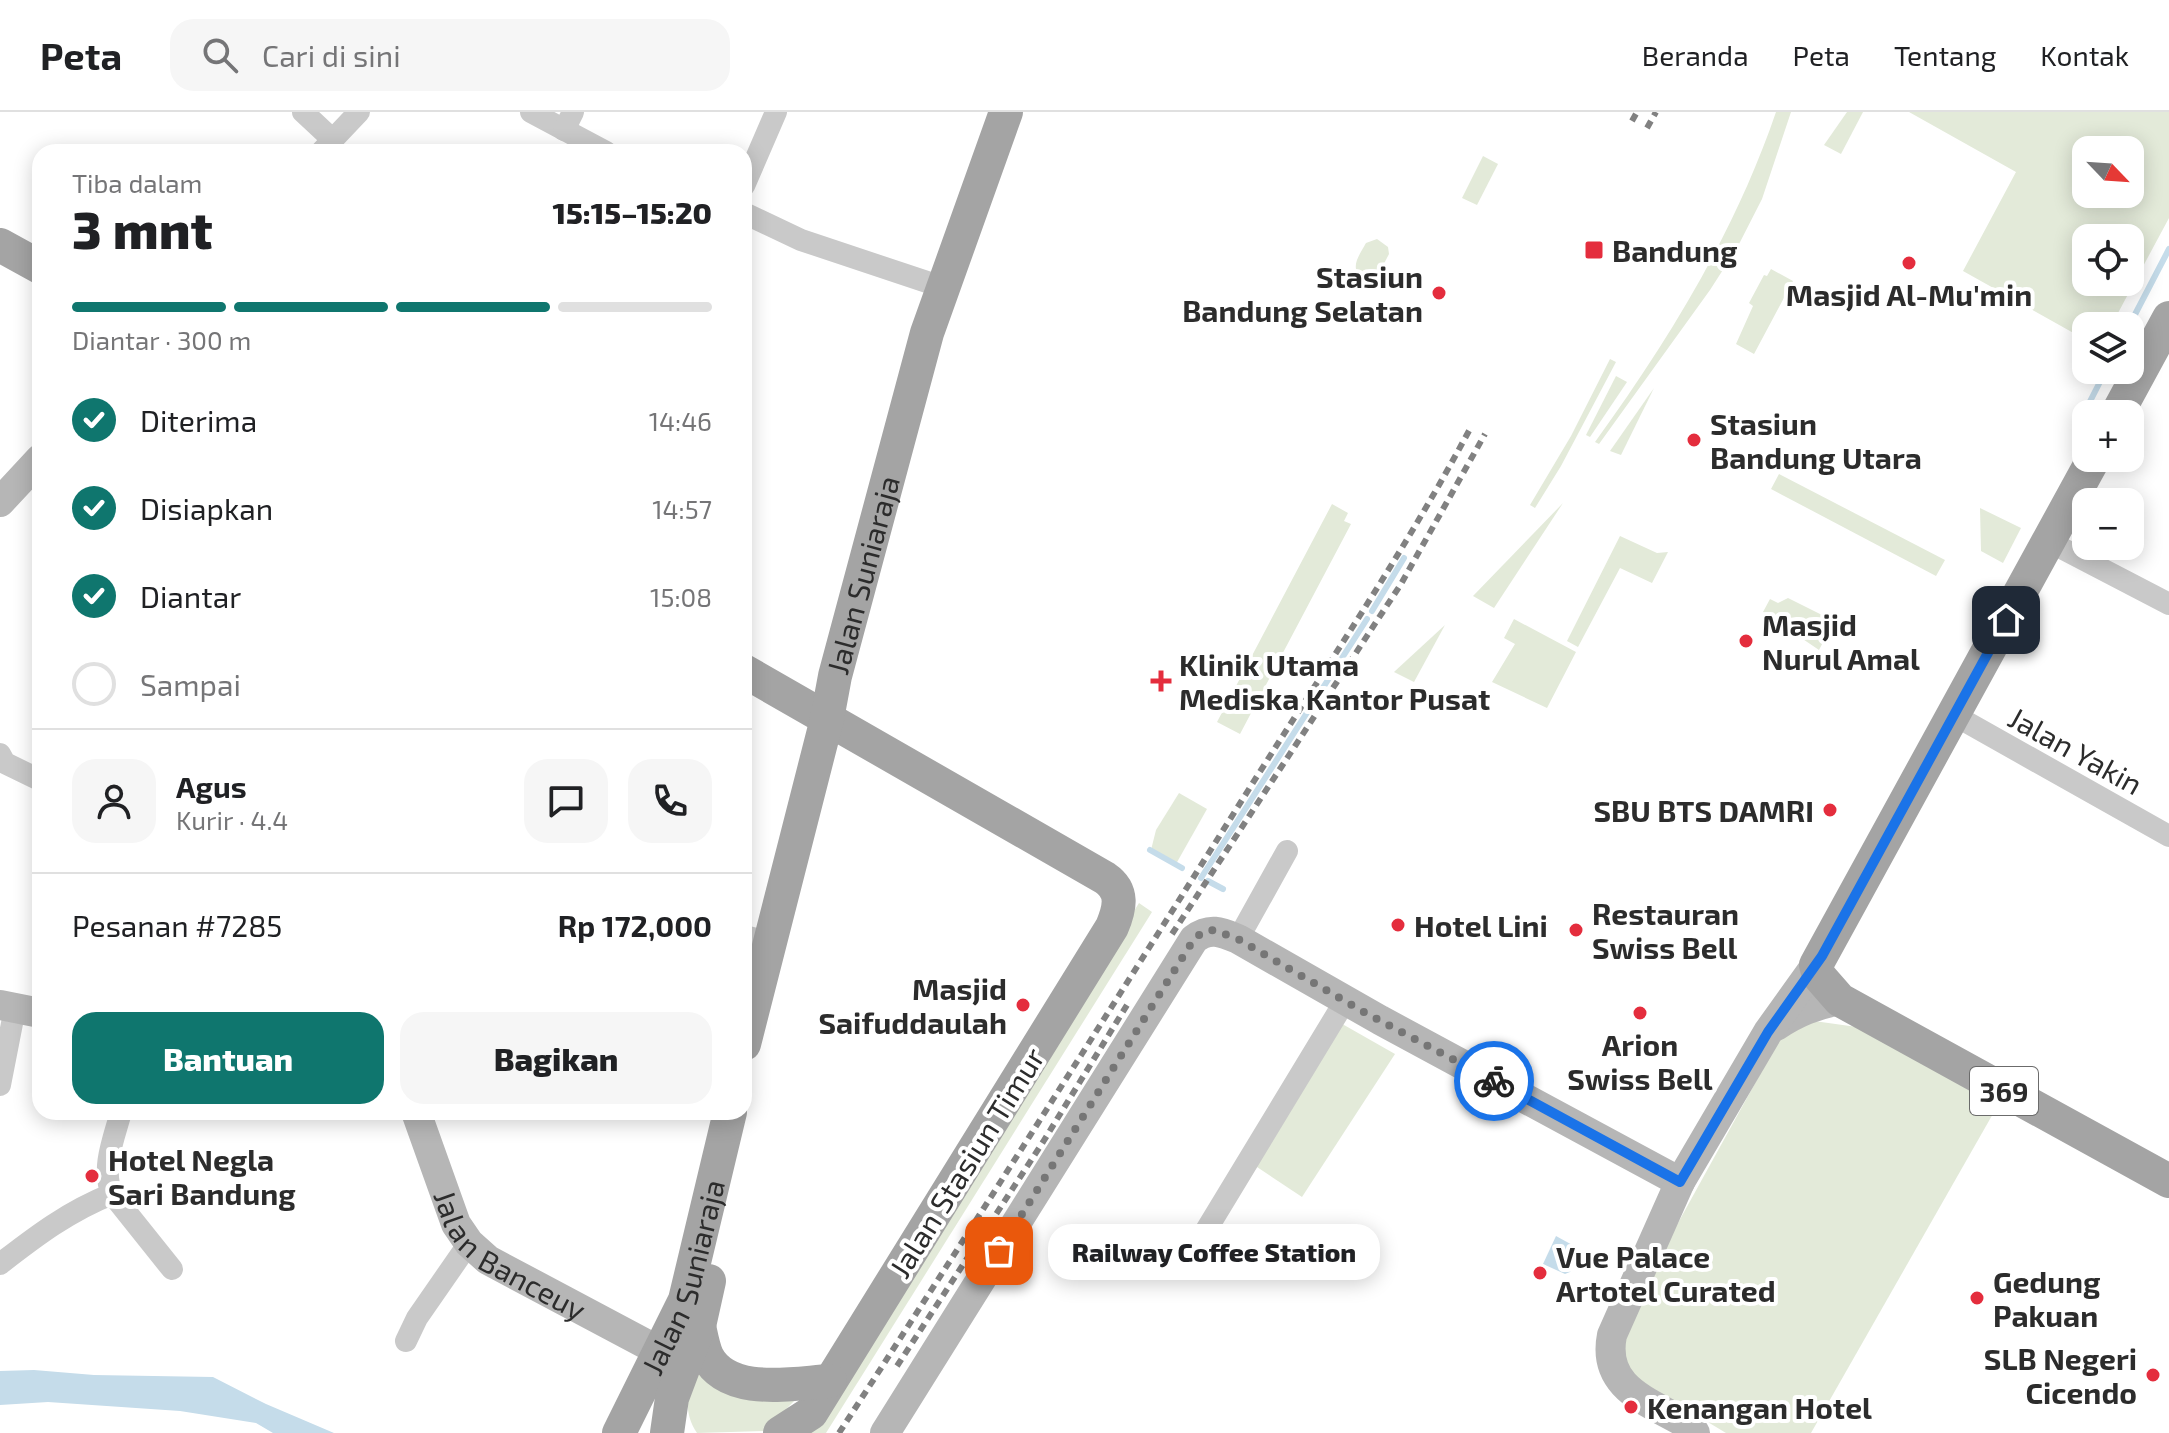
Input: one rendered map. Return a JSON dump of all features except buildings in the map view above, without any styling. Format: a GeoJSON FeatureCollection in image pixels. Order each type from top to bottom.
{"type":"FeatureCollection","features":[{"type":"Feature","properties":{"kind":"main road","name":"Jalan Suniaraja"},"geometry":{"type":"LineString","coordinates":[[752,974],[756,939],[827,719],[835,676],[927,333],[1006,112]]}},
{"type":"Feature","properties":{"kind":"main road"},"geometry":{"type":"LineString","coordinates":[[0,245],[32,263]]}},
{"type":"Feature","properties":{"kind":"main road"},"geometry":{"type":"LineString","coordinates":[[2125,400],[2168,321]]}},
{"type":"Feature","properties":{"kind":"main road"},"geometry":{"type":"LineString","coordinates":[[0,502],[32,468]]}},
{"type":"Feature","properties":{"kind":"main road"},"geometry":{"type":"LineString","coordinates":[[1695,1433],[1690,1426],[1629,1390],[1617,1379],[1610,1364],[1609,1350],[1616,1325],[1680,1182],[1768,1032],[1816,965],[2086,472]]}},
{"type":"Feature","properties":{"kind":"main road"},"geometry":{"type":"LineString","coordinates":[[752,676],[827,719]]}},
{"type":"Feature","properties":{"kind":"main road","name":"Jalan Stasiun Timur"},"geometry":{"type":"LineString","coordinates":[[780,1433],[811,1413],[1112,927],[1118,913],[1119,899],[1113,883],[1105,878],[827,719]]}},
{"type":"Feature","properties":{"kind":"main road"},"geometry":{"type":"LineString","coordinates":[[885,1433],[1194,939],[1203,932],[1214,930],[1238,939],[1341,1007],[1680,1182]]}},
{"type":"Feature","properties":{"kind":"main road","name":"369"},"geometry":{"type":"LineString","coordinates":[[1816,965],[1819,976],[1840,1000],[2169,1181]]}},
{"type":"Feature","properties":{"kind":"main road"},"geometry":{"type":"LineString","coordinates":[[1768,1032],[1796,1013],[1817,1004],[1840,1000]]}},
{"type":"Feature","properties":{"kind":"main road","name":"Jalan Banceuy"},"geometry":{"type":"LineString","coordinates":[[419,1120],[456,1224],[469,1243],[488,1260],[659,1351]]}},
{"type":"Feature","properties":{"kind":"main road","name":"Jalan Suniaraja"},"geometry":{"type":"LineString","coordinates":[[619,1433],[685,1300],[728,1120]]}},
{"type":"Feature","properties":{"kind":"main road"},"geometry":{"type":"LineString","coordinates":[[667,1433],[672,1398],[699,1326],[708,1289],[718,1209],[715,1181]]}},
{"type":"Feature","properties":{"kind":"main road"},"geometry":{"type":"LineString","coordinates":[[699,1326],[707,1357],[721,1374],[744,1383],[830,1381]]}},
{"type":"Feature","properties":{"kind":"street"},"geometry":{"type":"LineString","coordinates":[[303,112],[326,144]]}},
{"type":"Feature","properties":{"kind":"street"},"geometry":{"type":"LineString","coordinates":[[329,144],[359,112]]}},
{"type":"Feature","properties":{"kind":"street"},"geometry":{"type":"LineString","coordinates":[[531,112],[568,121],[596,144]]}},
{"type":"Feature","properties":{"kind":"street"},"geometry":{"type":"LineString","coordinates":[[752,168],[776,112]]}},
{"type":"Feature","properties":{"kind":"street"},"geometry":{"type":"LineString","coordinates":[[752,217],[801,240],[942,287]]}},
{"type":"Feature","properties":{"kind":"street"},"geometry":{"type":"LineString","coordinates":[[2048,541],[2169,604]]}},
{"type":"Feature","properties":{"kind":"street","name":"Jalan Yakin"},"geometry":{"type":"LineString","coordinates":[[1954,715],[2169,836]]}},
{"type":"Feature","properties":{"kind":"street"},"geometry":{"type":"LineString","coordinates":[[2,763],[32,776]]}},
{"type":"Feature","properties":{"kind":"street"},"geometry":{"type":"LineString","coordinates":[[1238,939],[1287,851]]}},
{"type":"Feature","properties":{"kind":"street"},"geometry":{"type":"LineString","coordinates":[[1205,1232],[1341,1007]]}},
{"type":"Feature","properties":{"kind":"street"},"geometry":{"type":"LineString","coordinates":[[0,1085],[18,1009]]}},
{"type":"Feature","properties":{"kind":"street"},"geometry":{"type":"LineString","coordinates":[[119,1120],[107,1181],[112,1194],[172,1269]]}},
{"type":"Feature","properties":{"kind":"street"},"geometry":{"type":"LineString","coordinates":[[0,1264],[57,1220],[112,1194]]}},
{"type":"Feature","properties":{"kind":"street"},"geometry":{"type":"LineString","coordinates":[[406,1341],[417,1318],[469,1243]]}},
{"type":"Feature","properties":{"kind":"green space"},"geometry":{"type":"Polygon","coordinates":[[[1776,112],[1791,112],[1762,199],[1737,248],[1599,444],[1595,442],[1649,364],[1698,284],[1741,200],[1776,112]]]}},
{"type":"Feature","properties":{"kind":"green space"},"geometry":{"type":"Polygon","coordinates":[[[1847,112],[1863,112],[1841,154],[1824,145],[1847,112]]]}},
{"type":"Feature","properties":{"kind":"green space"},"geometry":{"type":"Polygon","coordinates":[[[1909,112],[2169,112],[2169,218],[2144,265],[2144,224],[2072,224],[2072,296],[2127,296],[2119,312],[2072,312],[2072,332],[1963,271],[2016,172],[1909,112]]]}},
{"type":"Feature","properties":{"kind":"green space"},"geometry":{"type":"Polygon","coordinates":[[[1483,156],[1498,164],[1477,205],[1462,198],[1483,156]]]}},
{"type":"Feature","properties":{"kind":"green space"},"geometry":{"type":"Polygon","coordinates":[[[1377,239],[1388,247],[1389,254],[1377,277],[1364,279],[1357,271],[1356,262],[1366,243],[1377,239]]]}},
{"type":"Feature","properties":{"kind":"green space"},"geometry":{"type":"Polygon","coordinates":[[[1771,269],[1793,281],[1754,354],[1736,344],[1753,306],[1749,303],[1764,275],[1767,276],[1771,269]]]}},
{"type":"Feature","properties":{"kind":"green space"},"geometry":{"type":"Polygon","coordinates":[[[1610,359],[1616,362],[1535,508],[1530,505],[1571,436],[1610,359]]]}},
{"type":"Feature","properties":{"kind":"green space"},"geometry":{"type":"Polygon","coordinates":[[[1616,376],[1627,382],[1590,437],[1586,435],[1616,376]]]}},
{"type":"Feature","properties":{"kind":"green space"},"geometry":{"type":"Polygon","coordinates":[[[1654,388],[1621,455],[1610,451],[1654,388]]]}},
{"type":"Feature","properties":{"kind":"green space"},"geometry":{"type":"Polygon","coordinates":[[[1779,474],[1945,560],[1936,576],[1771,489],[1779,474]]]}},
{"type":"Feature","properties":{"kind":"green space"},"geometry":{"type":"Polygon","coordinates":[[[1563,503],[1494,608],[1473,596],[1563,503]]]}},
{"type":"Feature","properties":{"kind":"green space"},"geometry":{"type":"Polygon","coordinates":[[[1332,504],[1348,513],[1344,521],[1351,524],[1240,734],[1217,722],[1332,504]]]}},
{"type":"Feature","properties":{"kind":"green space"},"geometry":{"type":"Polygon","coordinates":[[[1980,508],[2021,528],[2003,563],[1981,551],[1980,508]]]}},
{"type":"Feature","properties":{"kind":"green space"},"geometry":{"type":"Polygon","coordinates":[[[1620,536],[1657,553],[1668,552],[1652,583],[1620,568],[1578,647],[1567,641],[1620,536]]]}},
{"type":"Feature","properties":{"kind":"green space"},"geometry":{"type":"Polygon","coordinates":[[[1788,598],[1834,621],[1819,650],[1763,612],[1770,599],[1778,603],[1788,598]]]}},
{"type":"Feature","properties":{"kind":"green space"},"geometry":{"type":"Polygon","coordinates":[[[1514,619],[1576,652],[1547,708],[1492,682],[1515,644],[1504,638],[1514,619]]]}},
{"type":"Feature","properties":{"kind":"green space"},"geometry":{"type":"Polygon","coordinates":[[[1445,625],[1414,682],[1394,672],[1445,625]]]}},
{"type":"Feature","properties":{"kind":"green space"},"geometry":{"type":"Polygon","coordinates":[[[1179,793],[1207,809],[1176,864],[1151,850],[1156,830],[1179,793]]]}},
{"type":"Feature","properties":{"kind":"green space"},"geometry":{"type":"Polygon","coordinates":[[[1139,903],[1152,912],[826,1433],[810,1433],[1139,903]]]}},
{"type":"Feature","properties":{"kind":"green space"},"geometry":{"type":"Polygon","coordinates":[[[1337,1021],[1395,1054],[1302,1197],[1254,1165],[1337,1021]]]}},
{"type":"Feature","properties":{"kind":"green space"},"geometry":{"type":"Polygon","coordinates":[[[1814,1021],[1857,1027],[1998,1105],[1811,1433],[1726,1433],[1628,1374],[1619,1330],[1780,1038],[1814,1021]]]}},
{"type":"Feature","properties":{"kind":"green space"},"geometry":{"type":"Polygon","coordinates":[[[696,1360],[795,1400],[765,1431],[697,1433],[688,1407],[696,1360]]]}},
{"type":"Feature","properties":{"kind":"water"},"geometry":{"type":"Polygon","coordinates":[[[1556,1236],[1576,1247],[1577,1257],[1570,1272],[1565,1274],[1543,1264],[1556,1236]]]}},
{"type":"Feature","properties":{"kind":"water"},"geometry":{"type":"Polygon","coordinates":[[[34,1370],[94,1375],[213,1377],[334,1433],[273,1433],[256,1423],[180,1411],[48,1402],[0,1405],[0,1371],[34,1370]]]}},
{"type":"Feature","properties":{"kind":"waterway"},"geometry":{"type":"LineString","coordinates":[[2136,312],[2169,249]]}},
{"type":"Feature","properties":{"kind":"waterway"},"geometry":{"type":"LineString","coordinates":[[2091,400],[2099,384]]}},
{"type":"Feature","properties":{"kind":"waterway"},"geometry":{"type":"LineString","coordinates":[[1372,611],[1404,558]]}},
{"type":"Feature","properties":{"kind":"waterway"},"geometry":{"type":"LineString","coordinates":[[1201,878],[1367,619]]}},
{"type":"Feature","properties":{"kind":"waterway"},"geometry":{"type":"LineString","coordinates":[[1150,850],[1182,868]]}},
{"type":"Feature","properties":{"kind":"waterway"},"geometry":{"type":"LineString","coordinates":[[1208,881],[1223,889]]}},
{"type":"Feature","properties":{"kind":"railway"},"geometry":{"type":"LineString","coordinates":[[1632,121],[1637,112]]}},
{"type":"Feature","properties":{"kind":"railway"},"geometry":{"type":"LineString","coordinates":[[1647,128],[1656,112]]}},
{"type":"Feature","properties":{"kind":"railway"},"geometry":{"type":"LineString","coordinates":[[839,1433],[1361,614],[1418,522],[1471,427]]}},
{"type":"Feature","properties":{"kind":"railway"},"geometry":{"type":"LineString","coordinates":[[1172,934],[1401,584],[1485,434]]}},
{"type":"Feature","properties":{"kind":"railway"},"geometry":{"type":"LineString","coordinates":[[897,1366],[1043,1142],[1127,1005]]}},
{"type":"Feature","properties":{"kind":"way so far"},"geometry":{"type":"LineString","coordinates":[[999,1251],[1194,939],[1203,932],[1214,930],[1238,939],[1362,1011],[1494,1081]]}},
{"type":"Feature","properties":{"kind":"place","name":"Bandung"},"geometry":{"type":"Point","coordinates":[1594,250]}},
{"type":"Feature","properties":{"kind":"place","name":"Masjid Al-Mu'min"},"geometry":{"type":"Point","coordinates":[1909,263]}},
{"type":"Feature","properties":{"kind":"place","name":"Stasiun Bandung Selatan"},"geometry":{"type":"Point","coordinates":[1439,293]}},
{"type":"Feature","properties":{"kind":"place","name":"Stasiun Bandung Utara"},"geometry":{"type":"Point","coordinates":[1694,440]}},
{"type":"Feature","properties":{"kind":"place","name":"Masjid Nurul Amal"},"geometry":{"type":"Point","coordinates":[1746,641]}},
{"type":"Feature","properties":{"kind":"place","name":"Klinik Utama Mediska Kantor Pusat"},"geometry":{"type":"Point","coordinates":[1161,681]}},
{"type":"Feature","properties":{"kind":"place","name":"SBU BTS DAMRI"},"geometry":{"type":"Point","coordinates":[1830,810]}},
{"type":"Feature","properties":{"kind":"place","name":"Hotel Lini"},"geometry":{"type":"Point","coordinates":[1398,925]}},
{"type":"Feature","properties":{"kind":"place","name":"Restauran Swiss Bell"},"geometry":{"type":"Point","coordinates":[1576,930]}},
{"type":"Feature","properties":{"kind":"place","name":"Masjid Saifuddaulah"},"geometry":{"type":"Point","coordinates":[1023,1005]}},
{"type":"Feature","properties":{"kind":"place","name":"Arion Swiss Bell"},"geometry":{"type":"Point","coordinates":[1640,1013]}},
{"type":"Feature","properties":{"kind":"place","name":"Hotel Negla Sari Bandung"},"geometry":{"type":"Point","coordinates":[92,1176]}},
{"type":"Feature","properties":{"kind":"place","name":"Railway Coffee Station"},"geometry":{"type":"Point","coordinates":[999,1251]}},
{"type":"Feature","properties":{"kind":"place","name":"Vue Palace Artotel Curated"},"geometry":{"type":"Point","coordinates":[1540,1273]}},
{"type":"Feature","properties":{"kind":"place","name":"Gedung Pakuan"},"geometry":{"type":"Point","coordinates":[1977,1298]}},
{"type":"Feature","properties":{"kind":"place","name":"SLB Negeri Cicendo"},"geometry":{"type":"Point","coordinates":[2153,1375]}},
{"type":"Feature","properties":{"kind":"place","name":"Kenangan Hotel"},"geometry":{"type":"Point","coordinates":[1631,1407]}},
{"type":"Feature","properties":{"kind":"route"},"geometry":{"type":"LineString","coordinates":[[1494,1081],[1680,1182],[1768,1032],[1822,956],[2006,620]]}}]}
